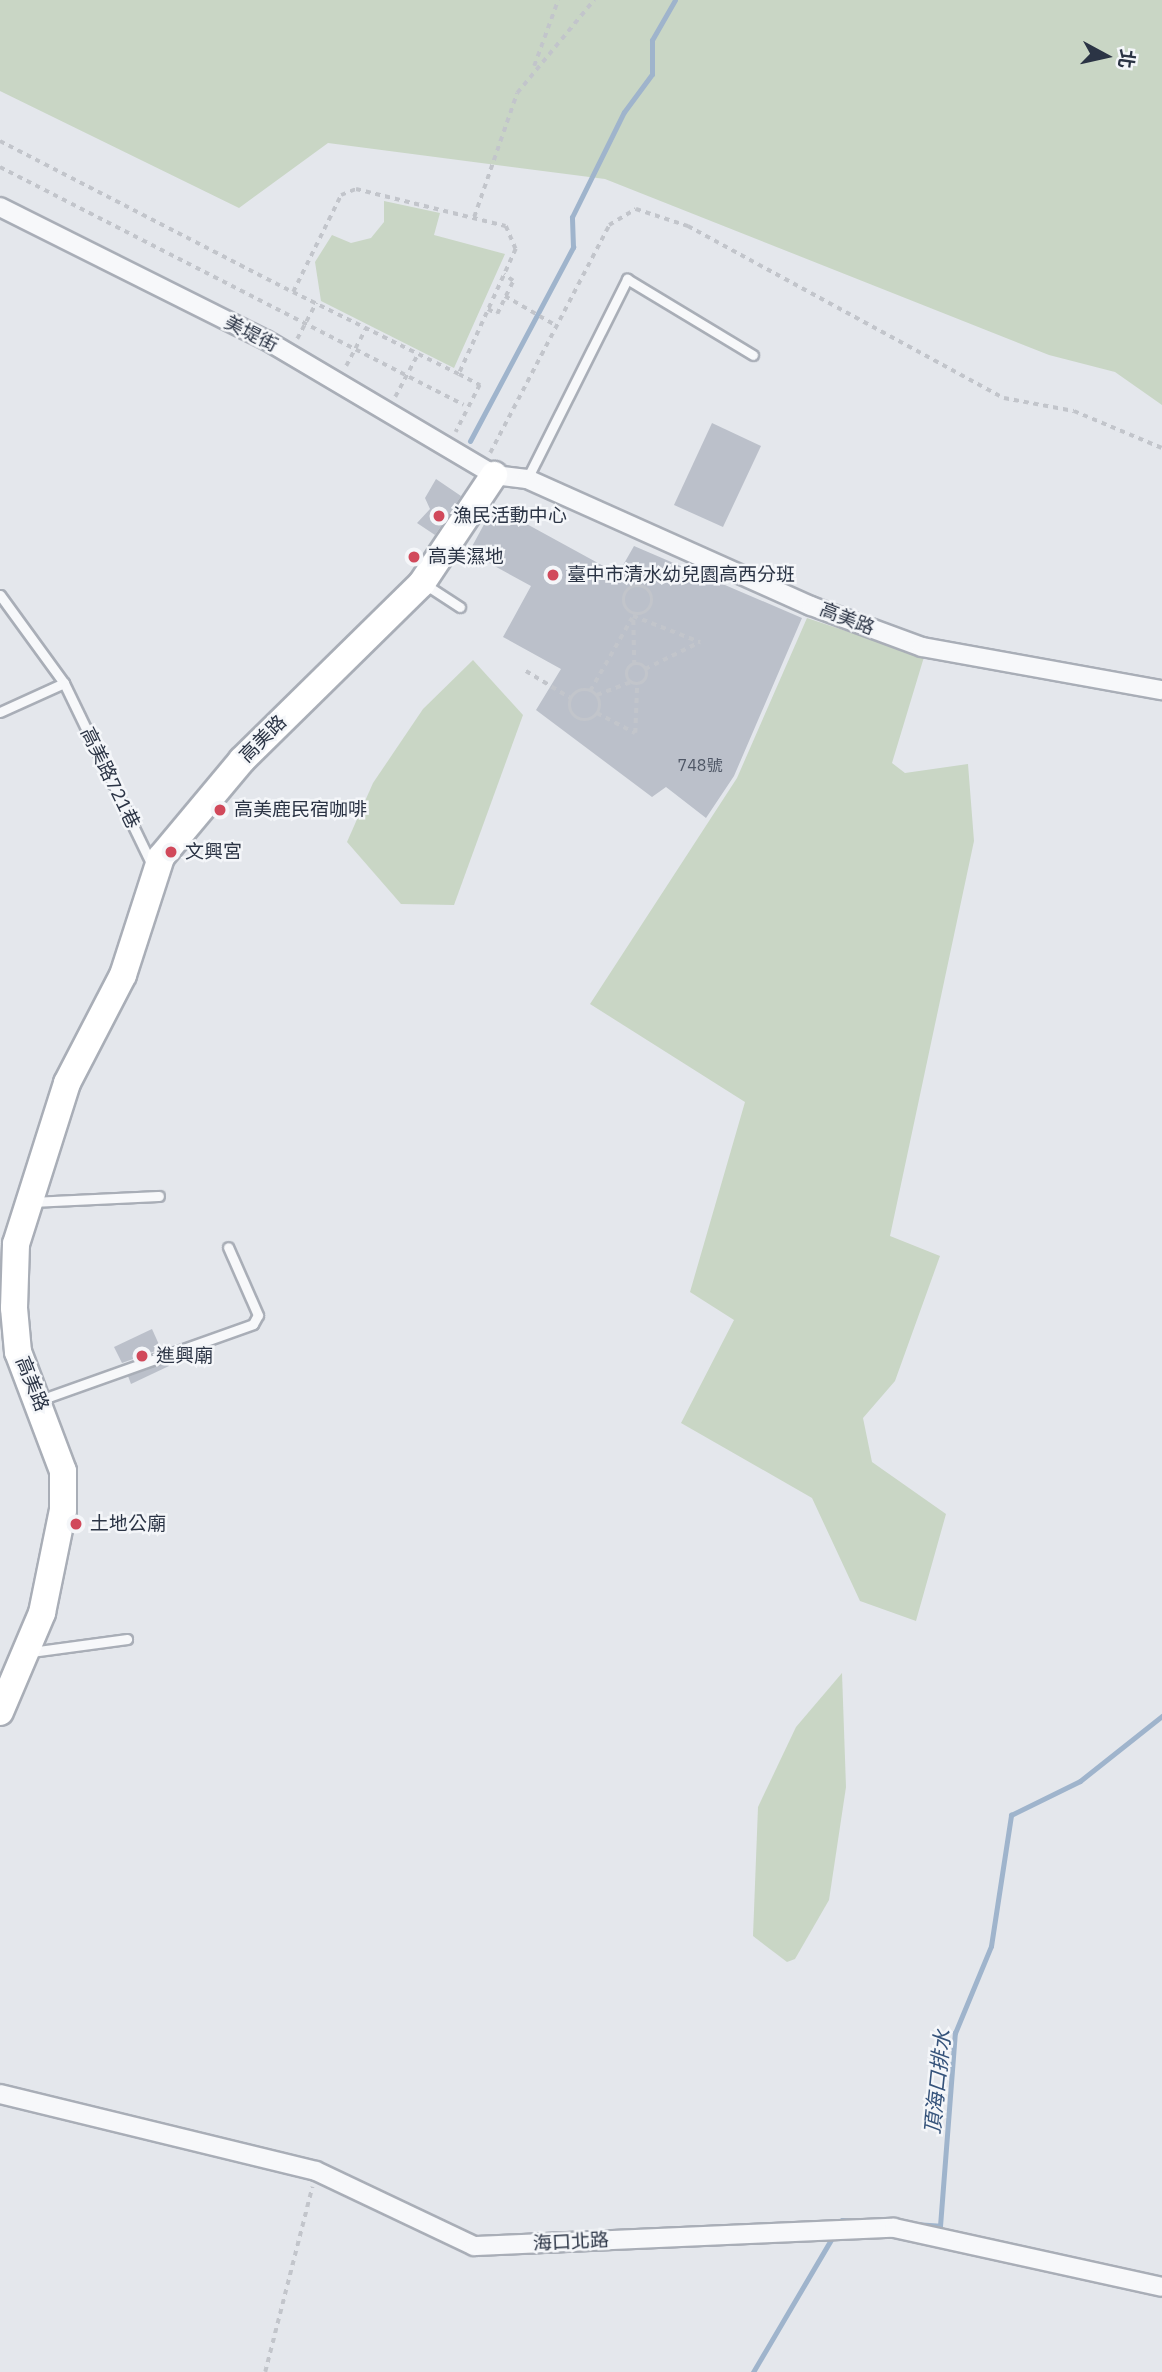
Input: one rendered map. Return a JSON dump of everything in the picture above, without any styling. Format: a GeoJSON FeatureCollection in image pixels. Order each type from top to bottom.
{"type":"FeatureCollection","features":[{"type":"Feature","properties":{"kind":"street","name":"美堤街"},"geometry":{"type":"LineString","coordinates":[[0,207],[339,381],[389,408],[447,445],[491,465]]}},
{"type":"Feature","properties":{"kind":"street","name":"高美路"},"geometry":{"type":"LineString","coordinates":[[0,1712],[42,1613],[63,1510],[63,1471],[18,1352],[13,1308],[16,1244],[67,1083],[123,975],[156,874],[185,823],[242,760],[422,583],[491,465],[811,606],[922,647],[1162,690]]}},
{"type":"Feature","properties":{"kind":"street","name":"海口北路"},"geometry":{"type":"LineString","coordinates":[[0,2095],[316,2171],[474,2246],[894,2228],[1162,2287]]}},
{"type":"Feature","properties":{"kind":"lane"},"geometry":{"type":"LineString","coordinates":[[527,479],[626,279],[753,355]]}},
{"type":"Feature","properties":{"kind":"lane"},"geometry":{"type":"LineString","coordinates":[[422,583],[460,607]]}},
{"type":"Feature","properties":{"kind":"lane","name":"高美路721巷"},"geometry":{"type":"LineString","coordinates":[[0,595],[64,683],[156,874]]}},
{"type":"Feature","properties":{"kind":"lane"},"geometry":{"type":"LineString","coordinates":[[0,712],[64,683]]}},
{"type":"Feature","properties":{"kind":"lane"},"geometry":{"type":"LineString","coordinates":[[29,1202],[159,1196]]}},
{"type":"Feature","properties":{"kind":"lane"},"geometry":{"type":"LineString","coordinates":[[38,1401],[253,1324],[258,1315],[228,1247]]}},
{"type":"Feature","properties":{"kind":"lane"},"geometry":{"type":"LineString","coordinates":[[26,1653],[127,1639]]}},
{"type":"Feature","properties":{"kind":"path"},"geometry":{"type":"LineString","coordinates":[[533,70],[558,0]]}},
{"type":"Feature","properties":{"kind":"path"},"geometry":{"type":"LineString","coordinates":[[474,218],[503,120],[533,70],[594,0]]}},
{"type":"Feature","properties":{"kind":"path"},"geometry":{"type":"LineString","coordinates":[[0,141],[480,385],[447,445]]}},
{"type":"Feature","properties":{"kind":"path"},"geometry":{"type":"LineString","coordinates":[[0,167],[464,405]]}},
{"type":"Feature","properties":{"kind":"path"},"geometry":{"type":"LineString","coordinates":[[293,292],[341,195],[356,189],[474,218],[513,233],[516,249],[459,374]]}},
{"type":"Feature","properties":{"kind":"path"},"geometry":{"type":"LineString","coordinates":[[491,465],[499,439],[494,435],[609,225],[636,209],[658,211],[1004,398],[1074,411],[1162,448]]}},
{"type":"Feature","properties":{"kind":"path"},"geometry":{"type":"LineString","coordinates":[[488,309],[497,314],[513,281],[503,275]]}},
{"type":"Feature","properties":{"kind":"path"},"geometry":{"type":"LineString","coordinates":[[505,296],[555,325]]}},
{"type":"Feature","properties":{"kind":"path"},"geometry":{"type":"LineString","coordinates":[[305,323],[316,303]]}},
{"type":"Feature","properties":{"kind":"path"},"geometry":{"type":"LineString","coordinates":[[339,381],[366,327]]}},
{"type":"Feature","properties":{"kind":"path"},"geometry":{"type":"LineString","coordinates":[[389,408],[418,354]]}},
{"type":"Feature","properties":{"kind":"path"},"geometry":{"type":"LineString","coordinates":[[572,699],[590,691],[632,615],[651,606],[644,587],[629,588],[624,596],[632,615],[634,665],[627,674],[631,682]]}},
{"type":"Feature","properties":{"kind":"path"},"geometry":{"type":"LineString","coordinates":[[526,671],[572,699],[576,717],[597,713],[635,733],[637,684],[645,669],[700,642],[632,615]]}},
{"type":"Feature","properties":{"kind":"path"},"geometry":{"type":"LineString","coordinates":[[634,665],[645,669]]}},
{"type":"Feature","properties":{"kind":"path"},"geometry":{"type":"LineString","coordinates":[[596,695],[631,682],[637,684]]}},
{"type":"Feature","properties":{"kind":"path"},"geometry":{"type":"LineString","coordinates":[[590,691],[596,695]]}},
{"type":"Feature","properties":{"kind":"path"},"geometry":{"type":"LineString","coordinates":[[596,695],[597,713]]}},
{"type":"Feature","properties":{"kind":"path"},"geometry":{"type":"LineString","coordinates":[[265,2372],[316,2171]]}},
{"type":"Feature","properties":{"kind":"green space"},"geometry":{"type":"Polygon","coordinates":[[[0,0],[1162,0],[1162,405],[1115,372],[1049,355],[605,179],[328,143],[239,208],[0,91],[0,0]]]}},
{"type":"Feature","properties":{"kind":"green space"},"geometry":{"type":"Polygon","coordinates":[[[384,201],[440,213],[434,235],[505,254],[454,368],[321,301],[315,262],[332,235],[351,243],[371,238],[384,222],[384,201]]]}},
{"type":"Feature","properties":{"kind":"green space"},"geometry":{"type":"Polygon","coordinates":[[[807,618],[924,657],[892,763],[905,773],[968,764],[974,841],[890,1236],[940,1256],[895,1381],[863,1418],[872,1462],[946,1514],[916,1621],[860,1601],[812,1498],[681,1423],[734,1320],[690,1292],[745,1102],[590,1004],[737,778],[807,618]]]}},
{"type":"Feature","properties":{"kind":"green space"},"geometry":{"type":"Polygon","coordinates":[[[473,660],[523,715],[454,905],[401,904],[347,842],[373,783],[423,709],[473,660]]]}},
{"type":"Feature","properties":{"kind":"green space"},"geometry":{"type":"Polygon","coordinates":[[[842,1673],[846,1787],[829,1900],[795,1959],[787,1962],[753,1936],[758,1807],[796,1727],[842,1673]]]}},
{"type":"Feature","properties":{"kind":"building"},"geometry":{"type":"Polygon","coordinates":[[[712,423],[761,446],[723,527],[674,505],[712,423]]]}},
{"type":"Feature","properties":{"kind":"building","name":"漁民活動中心"},"geometry":{"type":"Polygon","coordinates":[[[436,479],[461,496],[435,535],[417,523],[430,509],[425,498],[436,479]]]}},
{"type":"Feature","properties":{"kind":"building"},"geometry":{"type":"Polygon","coordinates":[[[494,506],[618,574],[634,546],[802,618],[734,776],[706,818],[666,787],[652,797],[536,710],[561,669],[503,637],[531,586],[469,552],[494,506]]]}},
{"type":"Feature","properties":{"kind":"building"},"geometry":{"type":"Polygon","coordinates":[[[152,1329],[161,1349],[122,1363],[114,1347],[152,1329]]]}},
{"type":"Feature","properties":{"kind":"building"},"geometry":{"type":"Polygon","coordinates":[[[167,1362],[169,1366],[131,1384],[128,1376],[167,1362]]]}},
{"type":"Feature","properties":{"kind":"waterway"},"geometry":{"type":"LineString","coordinates":[[470,441],[573,247],[572,217],[624,112],[652,74],[652,40],[675,0]]}},
{"type":"Feature","properties":{"kind":"waterway","name":"頂海口排水"},"geometry":{"type":"LineString","coordinates":[[914,2224],[940,2226],[955,2033],[991,1946],[1011,1815],[1080,1781],[1162,1716]]}},
{"type":"Feature","properties":{"kind":"waterway","name":"頂海口排水"},"geometry":{"type":"LineString","coordinates":[[838,2227],[842,2220],[862,2221]]}},
{"type":"Feature","properties":{"kind":"waterway","name":"頂海口排水"},"geometry":{"type":"LineString","coordinates":[[753,2372],[833,2236]]}},
{"type":"Feature","properties":{"kind":"place","name":"漁民活動中心"},"geometry":{"type":"Point","coordinates":[439,516]}},
{"type":"Feature","properties":{"kind":"place","name":"高美濕地"},"geometry":{"type":"Point","coordinates":[414,557]}},
{"type":"Feature","properties":{"kind":"place","name":"臺中市清水幼兒園高西分班"},"geometry":{"type":"Point","coordinates":[553,575]}},
{"type":"Feature","properties":{"kind":"place","name":"高美鹿民宿咖啡"},"geometry":{"type":"Point","coordinates":[220,810]}},
{"type":"Feature","properties":{"kind":"place","name":"文興宮"},"geometry":{"type":"Point","coordinates":[171,852]}},
{"type":"Feature","properties":{"kind":"place","name":"進興廟"},"geometry":{"type":"Point","coordinates":[142,1356]}},
{"type":"Feature","properties":{"kind":"place","name":"土地公廟"},"geometry":{"type":"Point","coordinates":[76,1524]}}]}
